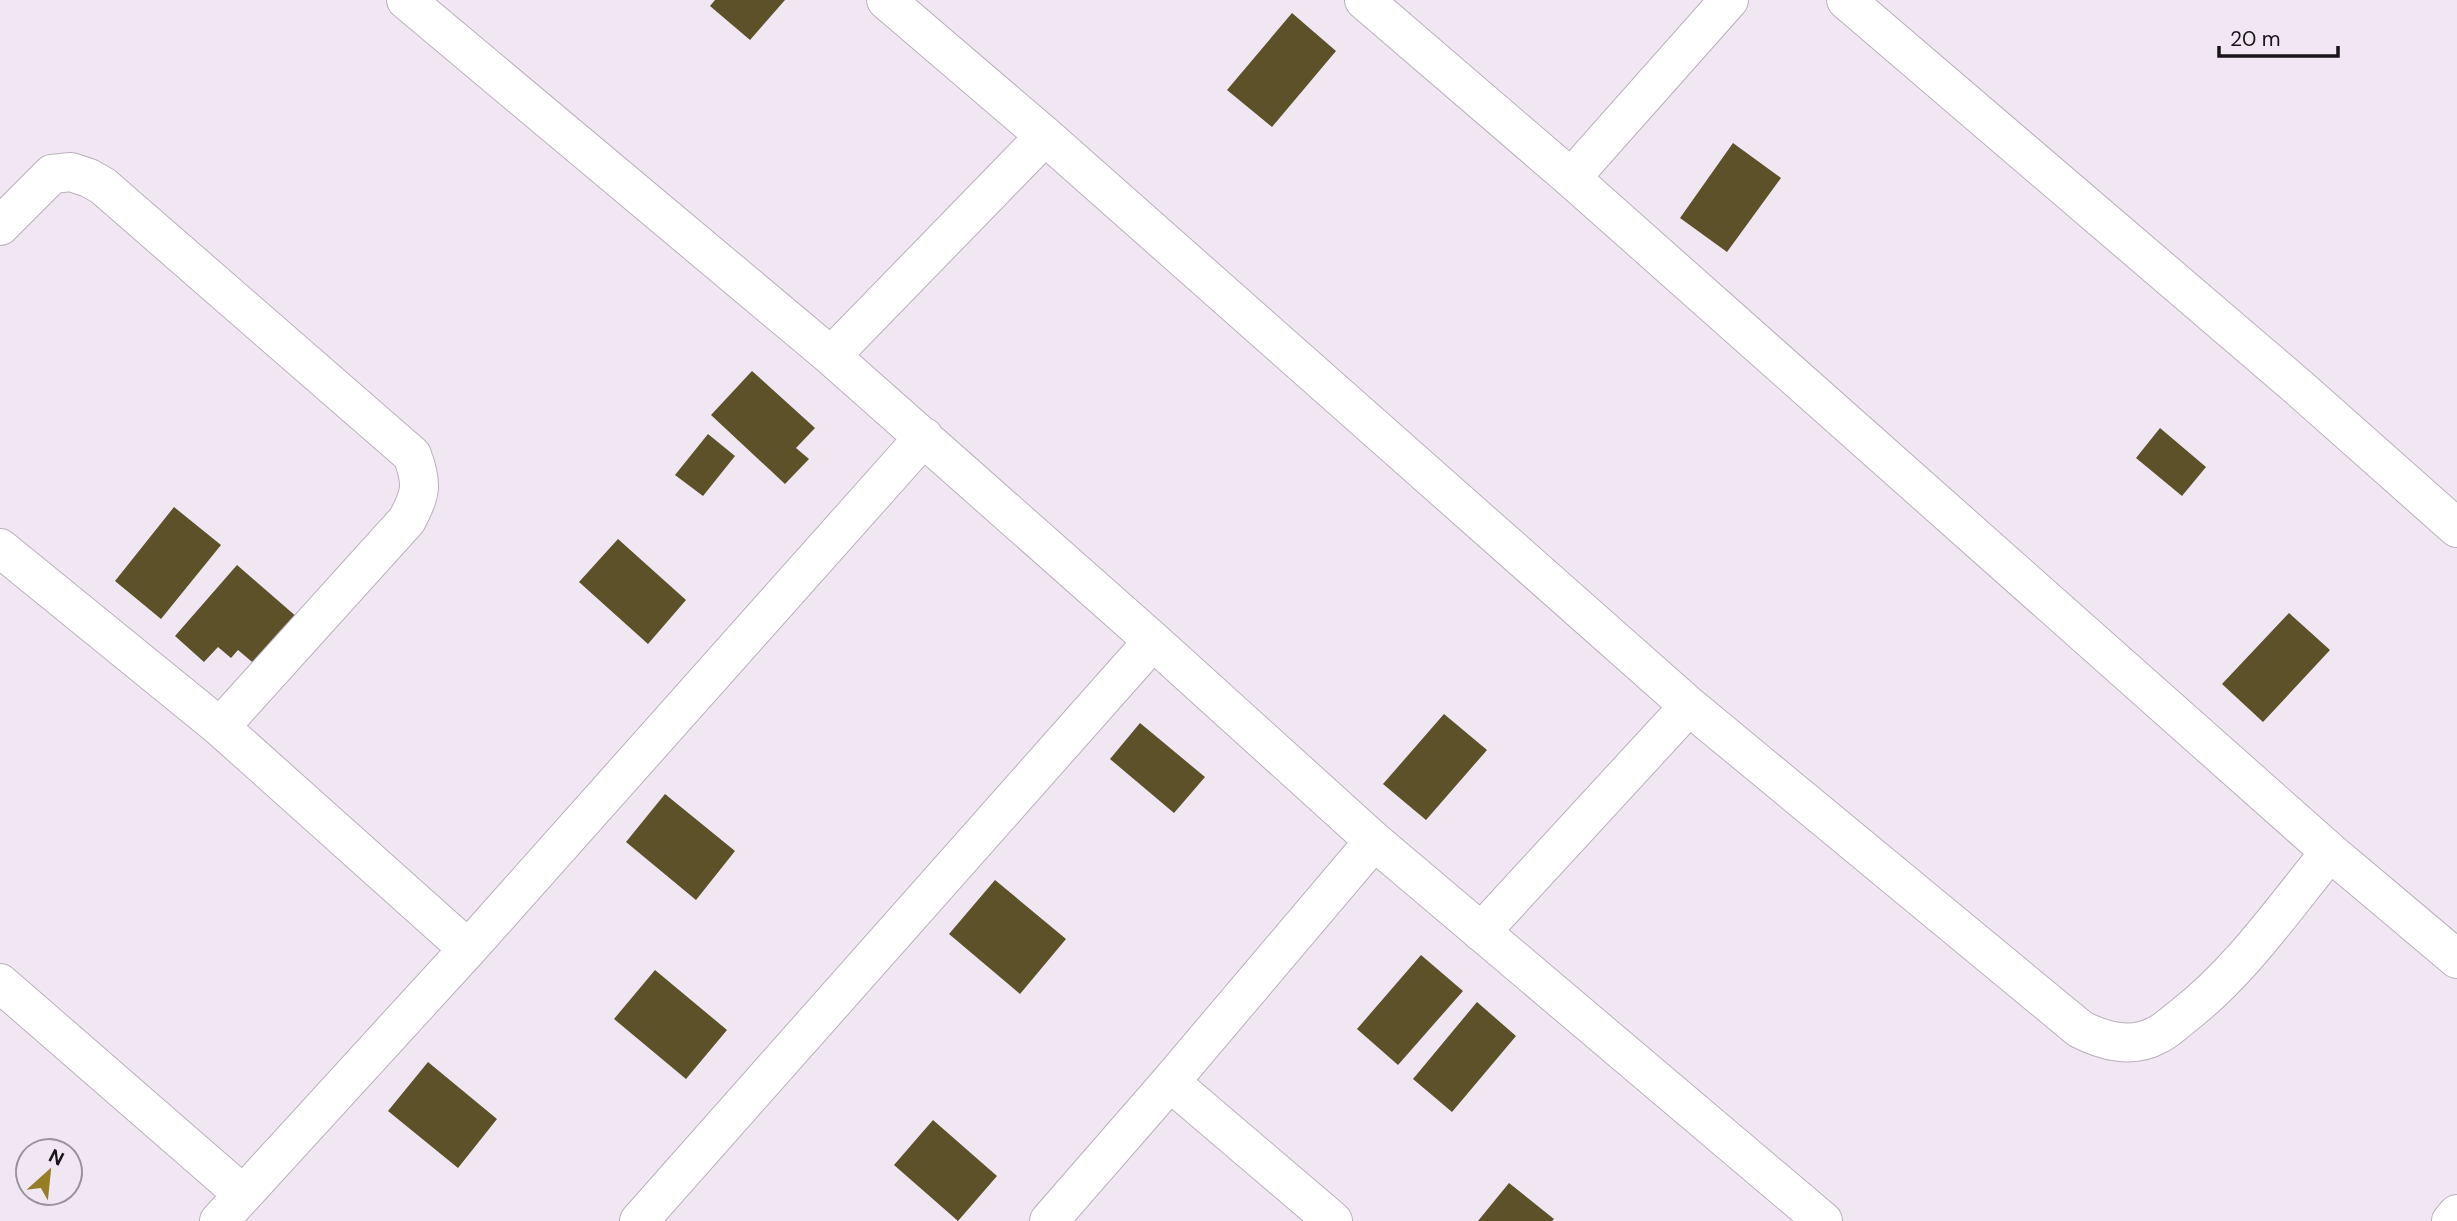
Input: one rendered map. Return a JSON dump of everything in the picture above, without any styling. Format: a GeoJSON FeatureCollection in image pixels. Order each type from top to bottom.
{"type":"FeatureCollection","features":[{"type":"Feature","properties":{"kind":"street"},"geometry":{"type":"LineString","coordinates":[[406,0],[831,356],[1374,841],[1823,1221]]}},
{"type":"Feature","properties":{"kind":"street"},"geometry":{"type":"LineString","coordinates":[[886,0],[1045,136],[1689,706],[2080,1029],[2115,1042],[2133,1042],[2157,1036],[2201,1001],[2234,968],[2330,852]]}},
{"type":"Feature","properties":{"kind":"street"},"geometry":{"type":"LineString","coordinates":[[1364,0],[1571,178],[2330,852],[2457,959]]}},
{"type":"Feature","properties":{"kind":"street"},"geometry":{"type":"LineString","coordinates":[[1571,178],[1729,0]]}},
{"type":"Feature","properties":{"kind":"street"},"geometry":{"type":"LineString","coordinates":[[1846,0],[2287,377],[2457,527]]}},
{"type":"Feature","properties":{"kind":"street"},"geometry":{"type":"LineString","coordinates":[[831,356],[1045,136]]}},
{"type":"Feature","properties":{"kind":"street"},"geometry":{"type":"LineString","coordinates":[[0,226],[52,174],[71,172],[89,177],[103,186],[412,455],[420,475],[419,498],[407,520],[220,727]]}},
{"type":"Feature","properties":{"kind":"street"},"geometry":{"type":"LineString","coordinates":[[230,1210],[468,950],[924,437]]}},
{"type":"Feature","properties":{"kind":"street"},"geometry":{"type":"LineString","coordinates":[[0,548],[220,727],[468,950]]}},
{"type":"Feature","properties":{"kind":"street"},"geometry":{"type":"LineString","coordinates":[[639,1221],[1153,641]]}},
{"type":"Feature","properties":{"kind":"street"},"geometry":{"type":"LineString","coordinates":[[1481,932],[1689,706]]}},
{"type":"Feature","properties":{"kind":"street"},"geometry":{"type":"LineString","coordinates":[[1049,1221],[1374,841]]}},
{"type":"Feature","properties":{"kind":"street"},"geometry":{"type":"LineString","coordinates":[[0,983],[238,1190],[230,1210]]}},
{"type":"Feature","properties":{"kind":"street"},"geometry":{"type":"LineString","coordinates":[[1170,1082],[1333,1221]]}},
{"type":"Feature","properties":{"kind":"street"},"geometry":{"type":"LineString","coordinates":[[2451,1221],[2457,1214]]}},
{"type":"Feature","properties":{"kind":"building"},"geometry":{"type":"Polygon","coordinates":[[[715,0],[785,0],[750,40],[710,6],[715,0]]]}},
{"type":"Feature","properties":{"kind":"building"},"geometry":{"type":"Polygon","coordinates":[[[1292,13],[1336,51],[1272,127],[1227,90],[1292,13]]]}},
{"type":"Feature","properties":{"kind":"building"},"geometry":{"type":"Polygon","coordinates":[[[1733,143],[1781,178],[1727,252],[1680,218],[1733,143]]]}},
{"type":"Feature","properties":{"kind":"building"},"geometry":{"type":"Polygon","coordinates":[[[752,371],[815,428],[796,448],[809,459],[785,484],[711,415],[752,371]]]}},
{"type":"Feature","properties":{"kind":"building"},"geometry":{"type":"Polygon","coordinates":[[[2160,428],[2206,467],[2182,496],[2136,458],[2160,428]]]}},
{"type":"Feature","properties":{"kind":"building"},"geometry":{"type":"Polygon","coordinates":[[[708,434],[735,456],[703,496],[675,475],[708,434]]]}},
{"type":"Feature","properties":{"kind":"building"},"geometry":{"type":"Polygon","coordinates":[[[174,507],[221,545],[161,619],[115,581],[174,507]]]}},
{"type":"Feature","properties":{"kind":"building"},"geometry":{"type":"Polygon","coordinates":[[[618,539],[686,600],[648,644],[579,582],[618,539]]]}},
{"type":"Feature","properties":{"kind":"building"},"geometry":{"type":"Polygon","coordinates":[[[237,565],[298,618],[257,666],[238,650],[231,658],[218,647],[204,662],[175,636],[237,565]]]}},
{"type":"Feature","properties":{"kind":"building"},"geometry":{"type":"Polygon","coordinates":[[[2289,613],[2330,650],[2263,722],[2222,684],[2289,613]]]}},
{"type":"Feature","properties":{"kind":"building"},"geometry":{"type":"Polygon","coordinates":[[[1444,714],[1487,750],[1426,820],[1383,784],[1444,714]]]}},
{"type":"Feature","properties":{"kind":"building"},"geometry":{"type":"Polygon","coordinates":[[[1140,723],[1205,777],[1174,813],[1110,759],[1140,723]]]}},
{"type":"Feature","properties":{"kind":"building"},"geometry":{"type":"Polygon","coordinates":[[[665,794],[735,851],[696,900],[626,842],[665,794]]]}},
{"type":"Feature","properties":{"kind":"building"},"geometry":{"type":"Polygon","coordinates":[[[995,880],[1066,939],[1020,994],[949,934],[995,880]]]}},
{"type":"Feature","properties":{"kind":"building"},"geometry":{"type":"Polygon","coordinates":[[[1421,955],[1463,991],[1398,1065],[1357,1029],[1421,955]]]}},
{"type":"Feature","properties":{"kind":"building"},"geometry":{"type":"Polygon","coordinates":[[[655,970],[727,1030],[686,1079],[614,1019],[655,970]]]}},
{"type":"Feature","properties":{"kind":"building"},"geometry":{"type":"Polygon","coordinates":[[[1477,1002],[1516,1036],[1452,1112],[1413,1079],[1477,1002]]]}},
{"type":"Feature","properties":{"kind":"building"},"geometry":{"type":"Polygon","coordinates":[[[428,1062],[497,1119],[458,1168],[388,1111],[428,1062]]]}},
{"type":"Feature","properties":{"kind":"building"},"geometry":{"type":"Polygon","coordinates":[[[933,1120],[997,1176],[958,1221],[894,1165],[933,1120]]]}},
{"type":"Feature","properties":{"kind":"building"},"geometry":{"type":"Polygon","coordinates":[[[1509,1183],[1554,1219],[1478,1221],[1509,1183]]]}}]}
